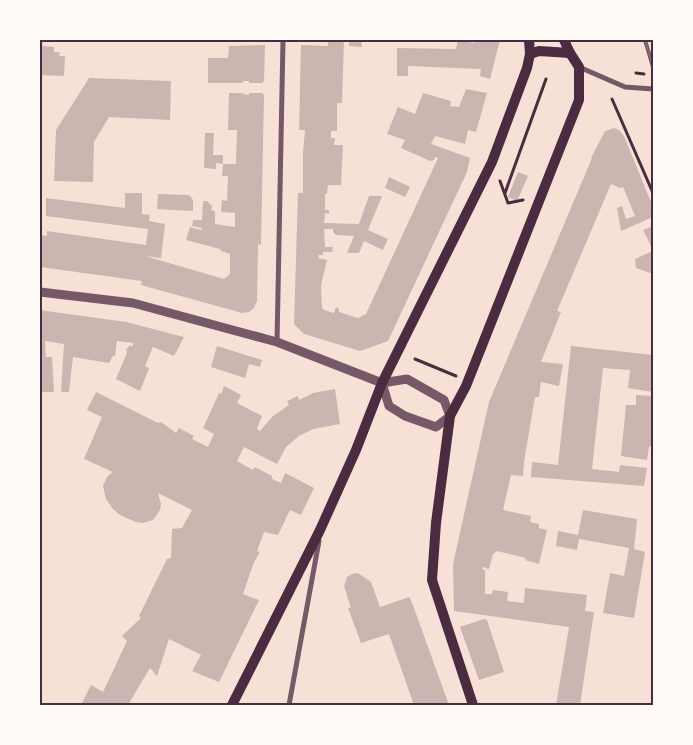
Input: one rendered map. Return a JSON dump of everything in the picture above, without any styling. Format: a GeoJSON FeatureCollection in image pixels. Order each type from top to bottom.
{"type":"FeatureCollection","features":[{"type":"Feature","properties":{"kind":"main road"},"geometry":{"type":"LineString","coordinates":[[232,705],[320,530],[356,450],[382,383],[492,162],[527,68],[530,40]]}},
{"type":"Feature","properties":{"kind":"main road"},"geometry":{"type":"LineString","coordinates":[[473,705],[432,580],[436,523],[450,416],[466,386],[579,100],[579,66],[564,40]]}},
{"type":"Feature","properties":{"kind":"main road"},"geometry":{"type":"LineString","coordinates":[[530,54],[539,52],[570,53]]}},
{"type":"Feature","properties":{"kind":"street"},"geometry":{"type":"LineString","coordinates":[[277,342],[284,40]]}},
{"type":"Feature","properties":{"kind":"street"},"geometry":{"type":"LineString","coordinates":[[579,66],[626,87],[653,89]]}},
{"type":"Feature","properties":{"kind":"street"},"geometry":{"type":"LineString","coordinates":[[40,292],[133,303],[277,342],[382,383],[407,379],[444,400],[450,416],[436,427],[405,416],[389,406],[382,383]]}},
{"type":"Feature","properties":{"kind":"street"},"geometry":{"type":"LineString","coordinates":[[289,705],[320,530]]}},
{"type":"Feature","properties":{"kind":"lane"},"geometry":{"type":"LineString","coordinates":[[644,40],[653,66]]}},
{"type":"Feature","properties":{"kind":"path"},"geometry":{"type":"LineString","coordinates":[[636,73],[645,74]]}},
{"type":"Feature","properties":{"kind":"path"},"geometry":{"type":"LineString","coordinates":[[508,203],[504,194],[546,79]]}},
{"type":"Feature","properties":{"kind":"path"},"geometry":{"type":"LineString","coordinates":[[612,99],[653,194]]}},
{"type":"Feature","properties":{"kind":"path"},"geometry":{"type":"LineString","coordinates":[[415,359],[456,376]]}},
{"type":"Feature","properties":{"kind":"building"},"geometry":{"type":"Polygon","coordinates":[[[40,40],[43,40],[42,46],[54,47],[54,52],[60,52],[59,56],[65,56],[64,76],[40,75],[40,40]]]}},
{"type":"Feature","properties":{"kind":"building"},"geometry":{"type":"Polygon","coordinates":[[[328,40],[344,40],[342,103],[337,103],[337,131],[331,131],[331,138],[335,138],[334,145],[343,145],[341,185],[328,185],[327,194],[325,194],[325,210],[329,210],[329,214],[325,213],[324,223],[359,224],[369,196],[382,196],[368,230],[388,239],[383,250],[364,241],[359,253],[347,253],[354,236],[336,235],[333,229],[324,229],[325,247],[333,247],[332,252],[323,252],[323,255],[319,255],[318,258],[327,260],[321,285],[322,308],[324,310],[334,313],[336,307],[339,309],[339,312],[358,318],[366,314],[438,158],[435,157],[434,160],[430,161],[401,148],[405,140],[387,134],[398,107],[415,114],[423,93],[451,101],[450,106],[459,107],[466,89],[487,93],[476,132],[468,130],[465,144],[435,136],[431,144],[470,158],[467,172],[388,341],[360,351],[304,334],[294,324],[298,193],[303,193],[305,130],[299,130],[301,45],[328,46],[328,40]]]}},
{"type":"Feature","properties":{"kind":"building"},"geometry":{"type":"Polygon","coordinates":[[[349,40],[361,40],[362,47],[349,46],[349,40]]]}},
{"type":"Feature","properties":{"kind":"building"},"geometry":{"type":"Polygon","coordinates":[[[458,40],[474,43],[475,40],[500,40],[490,79],[480,76],[481,69],[408,66],[408,76],[397,76],[397,48],[456,49],[458,40]]]}},
{"type":"Feature","properties":{"kind":"building"},"geometry":{"type":"Polygon","coordinates":[[[265,45],[264,81],[262,83],[243,81],[243,83],[208,83],[208,58],[228,58],[229,46],[265,45]]]}},
{"type":"Feature","properties":{"kind":"building"},"geometry":{"type":"Polygon","coordinates":[[[89,78],[171,81],[170,120],[109,117],[94,142],[93,182],[54,181],[56,130],[89,78]]]}},
{"type":"Feature","properties":{"kind":"building"},"geometry":{"type":"Polygon","coordinates":[[[229,93],[249,95],[249,93],[262,93],[264,95],[261,245],[258,244],[257,301],[254,308],[249,312],[242,313],[141,285],[142,281],[40,267],[40,235],[47,236],[47,231],[146,245],[148,229],[46,216],[46,198],[125,208],[125,193],[142,193],[142,214],[150,215],[149,221],[165,224],[161,258],[145,256],[224,279],[230,274],[230,254],[220,249],[186,240],[190,227],[201,230],[202,228],[192,226],[193,220],[202,220],[203,201],[207,201],[212,206],[211,210],[215,211],[215,224],[235,227],[235,213],[221,212],[222,200],[227,201],[228,176],[222,176],[223,164],[236,164],[237,130],[228,130],[229,93]]]}},
{"type":"Feature","properties":{"kind":"building"},"geometry":{"type":"Polygon","coordinates":[[[614,128],[619,130],[624,136],[653,207],[653,217],[621,231],[617,208],[622,206],[626,219],[635,216],[623,187],[620,188],[611,184],[557,311],[561,312],[541,362],[563,364],[559,386],[541,382],[539,397],[535,397],[523,476],[511,475],[503,510],[531,516],[530,522],[539,524],[539,528],[547,530],[539,564],[525,560],[526,558],[497,551],[493,554],[489,569],[483,567],[482,569],[485,570],[485,594],[492,594],[493,590],[508,592],[507,601],[524,603],[525,588],[587,595],[585,611],[594,612],[580,705],[556,705],[569,627],[454,611],[453,564],[489,402],[591,158],[605,131],[614,128]]]}},
{"type":"Feature","properties":{"kind":"building"},"geometry":{"type":"Polygon","coordinates":[[[205,133],[214,133],[213,155],[223,155],[223,164],[216,163],[216,169],[204,168],[205,133]]]}},
{"type":"Feature","properties":{"kind":"building"},"geometry":{"type":"Polygon","coordinates":[[[518,172],[528,176],[517,201],[508,197],[518,172]]]}},
{"type":"Feature","properties":{"kind":"building"},"geometry":{"type":"Polygon","coordinates":[[[389,177],[410,187],[405,197],[385,188],[389,177]]]}},
{"type":"Feature","properties":{"kind":"building"},"geometry":{"type":"Polygon","coordinates":[[[158,194],[189,195],[193,200],[193,211],[157,209],[158,194]]]}},
{"type":"Feature","properties":{"kind":"building"},"geometry":{"type":"Polygon","coordinates":[[[653,226],[653,250],[643,230],[653,226]]]}},
{"type":"Feature","properties":{"kind":"building"},"geometry":{"type":"Polygon","coordinates":[[[653,251],[653,274],[636,268],[635,259],[653,251]]]}},
{"type":"Feature","properties":{"kind":"building"},"geometry":{"type":"Polygon","coordinates":[[[40,310],[126,322],[184,337],[174,356],[153,347],[145,366],[149,368],[140,391],[116,379],[127,353],[126,350],[130,345],[132,347],[133,343],[117,341],[115,356],[113,356],[109,363],[73,357],[69,392],[61,392],[64,344],[45,341],[46,357],[52,357],[54,392],[40,392],[40,310]]]}},
{"type":"Feature","properties":{"kind":"building"},"geometry":{"type":"Polygon","coordinates":[[[217,346],[262,360],[260,367],[249,364],[245,378],[211,367],[217,346]]]}},
{"type":"Feature","properties":{"kind":"building"},"geometry":{"type":"Polygon","coordinates":[[[571,346],[653,355],[653,392],[628,388],[630,370],[603,368],[592,469],[619,472],[620,465],[647,468],[644,486],[531,477],[532,462],[558,465],[571,346]]]}},
{"type":"Feature","properties":{"kind":"building"},"geometry":{"type":"Polygon","coordinates":[[[224,386],[241,395],[237,403],[262,416],[257,429],[260,431],[273,416],[289,405],[287,401],[298,396],[299,400],[313,393],[335,389],[340,424],[313,429],[299,436],[286,447],[277,464],[244,447],[237,461],[253,470],[255,467],[281,483],[285,473],[314,488],[301,515],[290,510],[278,535],[264,532],[257,551],[260,552],[254,562],[243,594],[259,600],[219,682],[192,671],[201,655],[169,639],[157,676],[150,668],[128,705],[85,705],[82,703],[91,685],[103,692],[127,641],[122,636],[141,618],[139,616],[167,559],[171,558],[172,529],[182,528],[192,510],[158,493],[161,504],[160,510],[153,520],[143,523],[136,522],[120,515],[113,509],[106,499],[103,486],[107,477],[113,472],[84,459],[102,417],[87,410],[96,392],[158,423],[161,422],[176,433],[179,428],[194,436],[192,439],[208,447],[214,434],[203,428],[224,386]]]}},
{"type":"Feature","properties":{"kind":"building"},"geometry":{"type":"Polygon","coordinates":[[[636,395],[653,396],[651,433],[653,435],[653,445],[649,447],[647,460],[621,456],[626,405],[636,405],[636,395]]]}},
{"type":"Feature","properties":{"kind":"building"},"geometry":{"type":"Polygon","coordinates":[[[583,510],[637,519],[634,549],[645,552],[634,618],[603,613],[610,573],[624,576],[629,548],[579,539],[577,550],[556,546],[558,531],[578,535],[583,510]]]}},
{"type":"Feature","properties":{"kind":"building"},"geometry":{"type":"Polygon","coordinates":[[[358,573],[371,582],[380,607],[409,597],[449,705],[414,705],[389,634],[361,643],[348,608],[351,608],[344,586],[347,577],[358,573]]]}},
{"type":"Feature","properties":{"kind":"building"},"geometry":{"type":"Polygon","coordinates":[[[484,619],[487,620],[504,672],[479,680],[460,627],[484,619]]]}},
{"type":"Feature","properties":{"kind":"tram line"},"geometry":{"type":"LineString","coordinates":[[645,40],[653,67]]}}]}
